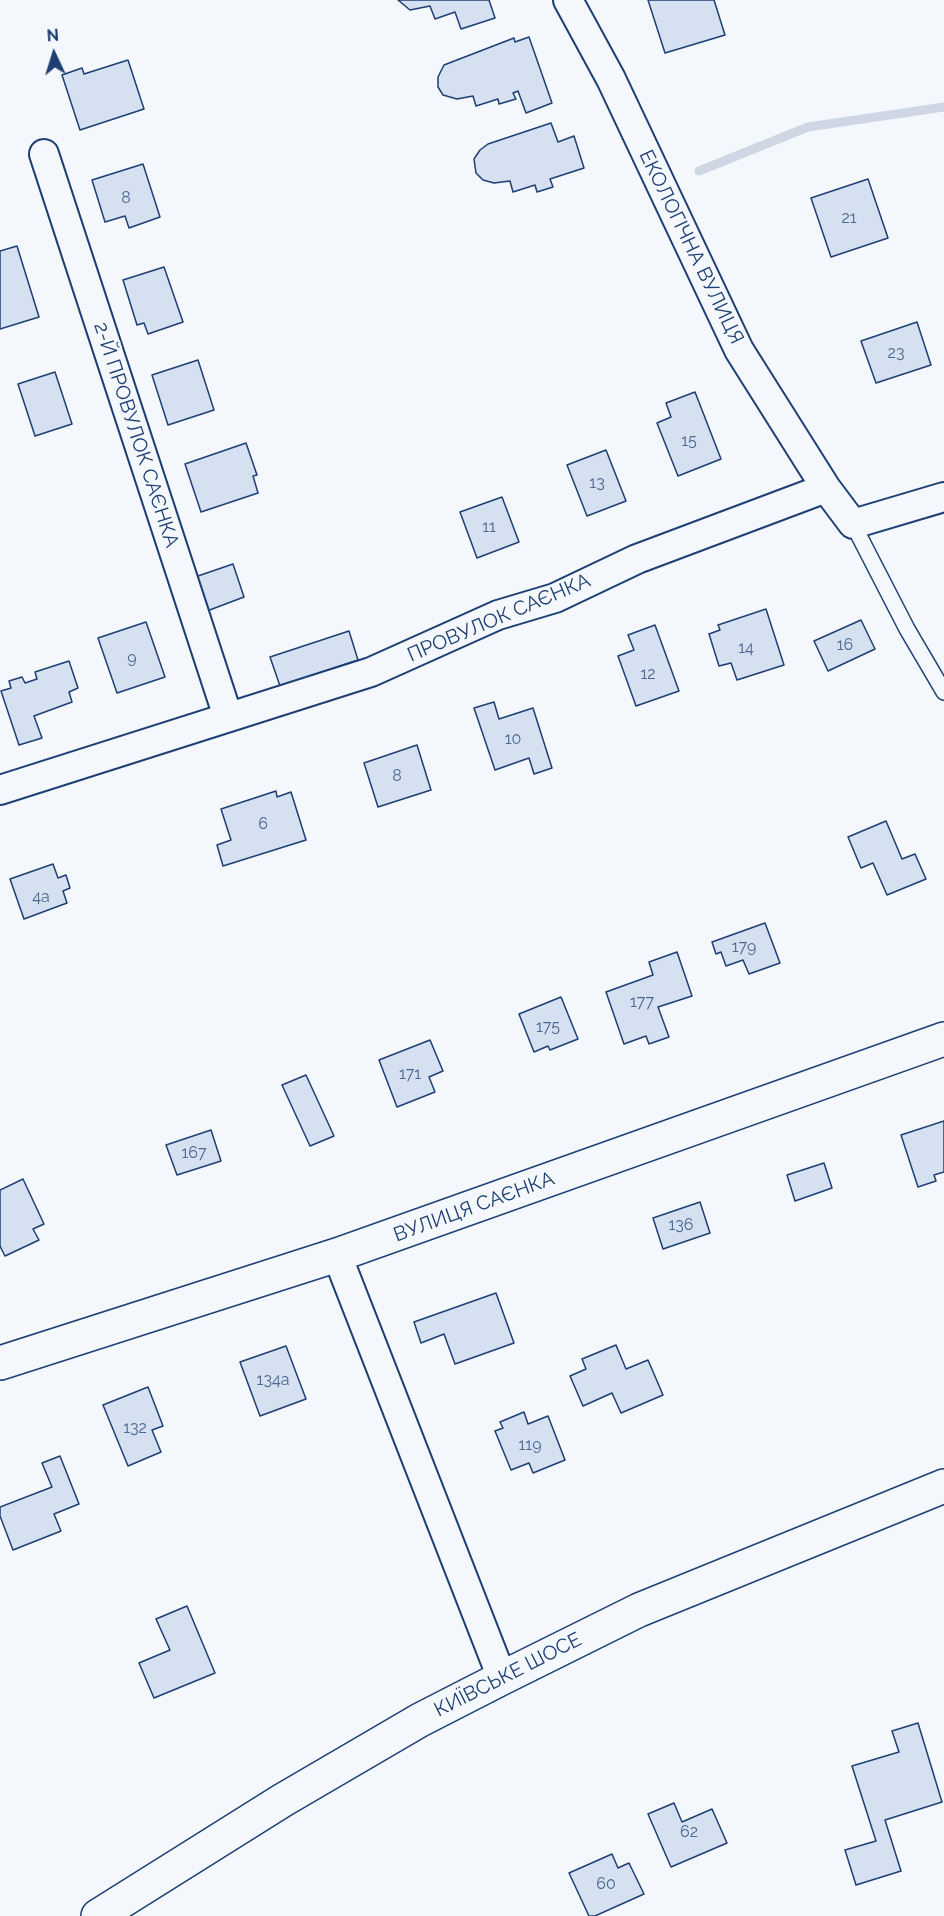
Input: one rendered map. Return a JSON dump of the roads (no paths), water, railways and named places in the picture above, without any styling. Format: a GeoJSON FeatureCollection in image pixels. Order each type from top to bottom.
{"type":"FeatureCollection","features":[{"type":"Feature","properties":{"kind":"street","name":"ЕКОЛОГІЧНА ВУЛИЦЯ"},"geometry":{"type":"LineString","coordinates":[[568,0],[611,79],[739,350],[826,488]]}},
{"type":"Feature","properties":{"kind":"street","name":"2-Й ПРОВУЛОК САЄНКА"},"geometry":{"type":"LineString","coordinates":[[44,154],[228,717]]}},
{"type":"Feature","properties":{"kind":"street"},"geometry":{"type":"LineString","coordinates":[[826,488],[853,524],[944,497]]}},
{"type":"Feature","properties":{"kind":"street","name":"ПРОВУЛОК САЄНКА"},"geometry":{"type":"LineString","coordinates":[[0,790],[371,672],[487,619],[555,598],[637,559],[826,488]]}},
{"type":"Feature","properties":{"kind":"street","name":"ВУЛИЦЯ САЄНКА"},"geometry":{"type":"LineString","coordinates":[[0,1363],[337,1255],[944,1039]]}},
{"type":"Feature","properties":{"kind":"street"},"geometry":{"type":"LineString","coordinates":[[337,1255],[502,1678]]}},
{"type":"Feature","properties":{"kind":"street","name":"КИЇВСЬКЕ ШОСЕ"},"geometry":{"type":"LineString","coordinates":[[98,1916],[283,1800],[420,1720],[502,1678],[639,1610],[944,1485]]}},
{"type":"Feature","properties":{"kind":"lane"},"geometry":{"type":"LineString","coordinates":[[853,524],[907,629],[944,692]]}},
{"type":"Feature","properties":{"kind":"waterway"},"geometry":{"type":"LineString","coordinates":[[699,171],[808,127],[944,107]]}}]}
